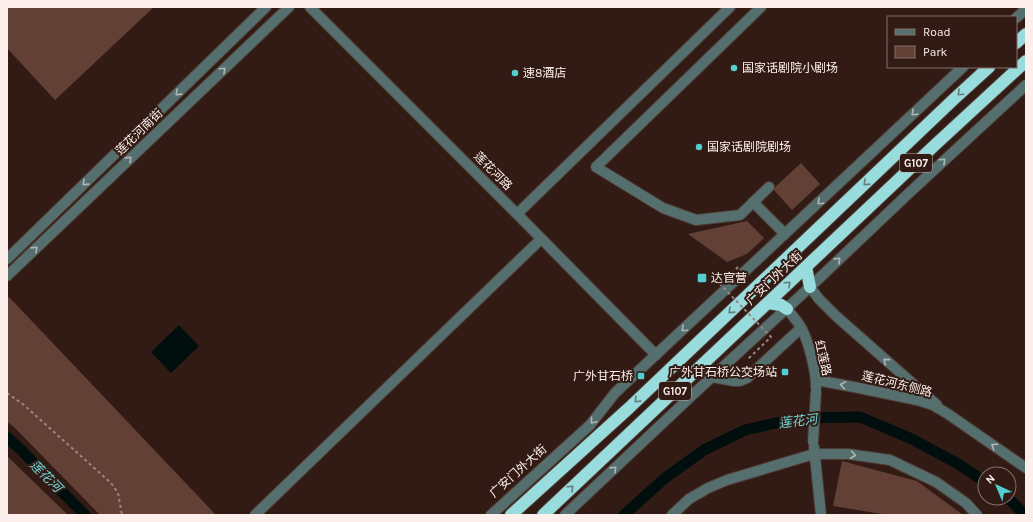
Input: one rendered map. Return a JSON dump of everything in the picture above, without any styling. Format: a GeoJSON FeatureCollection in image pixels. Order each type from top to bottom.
{"type":"FeatureCollection","features":[{"type":"Feature","properties":{"kind":"highway"},"geometry":{"type":"LineString","coordinates":[[1017,42],[1026,34]]}},
{"type":"Feature","properties":{"kind":"highway","name":"广安门外大街"},"geometry":{"type":"LineString","coordinates":[[543,515],[1026,61]]}},
{"type":"Feature","properties":{"kind":"highway","name":"广安门外大街"},"geometry":{"type":"LineString","coordinates":[[511,515],[629,408],[988,68]]}},
{"type":"Feature","properties":{"kind":"highway"},"geometry":{"type":"LineString","coordinates":[[806,267],[810,287]]}},
{"type":"Feature","properties":{"kind":"highway"},"geometry":{"type":"LineString","coordinates":[[768,303],[780,305],[787,309]]}},
{"type":"Feature","properties":{"kind":"street","name":"莲花河南街"},"geometry":{"type":"LineString","coordinates":[[7,259],[266,7]]}},
{"type":"Feature","properties":{"kind":"street"},"geometry":{"type":"LineString","coordinates":[[272,7],[281,15]]}},
{"type":"Feature","properties":{"kind":"street","name":"莲花河南街"},"geometry":{"type":"LineString","coordinates":[[7,276],[289,7]]}},
{"type":"Feature","properties":{"kind":"street","name":"莲花河路"},"geometry":{"type":"LineString","coordinates":[[310,7],[656,355]]}},
{"type":"Feature","properties":{"kind":"street"},"geometry":{"type":"LineString","coordinates":[[517,214],[730,7]]}},
{"type":"Feature","properties":{"kind":"street"},"geometry":{"type":"LineString","coordinates":[[761,7],[596,167],[663,208],[696,220],[740,215],[769,187]]}},
{"type":"Feature","properties":{"kind":"street"},"geometry":{"type":"LineString","coordinates":[[1017,17],[1026,9]]}},
{"type":"Feature","properties":{"kind":"street","name":"广安门外大街"},"geometry":{"type":"LineString","coordinates":[[491,515],[590,425],[615,393],[962,68]]}},
{"type":"Feature","properties":{"kind":"street"},"geometry":{"type":"LineString","coordinates":[[565,515],[712,376],[787,309],[909,193],[1026,85]]}},
{"type":"Feature","properties":{"kind":"street"},"geometry":{"type":"LineString","coordinates":[[897,181],[909,193]]}},
{"type":"Feature","properties":{"kind":"street"},"geometry":{"type":"LineString","coordinates":[[753,202],[785,234]]}},
{"type":"Feature","properties":{"kind":"street"},"geometry":{"type":"LineString","coordinates":[[255,515],[541,239]]}},
{"type":"Feature","properties":{"kind":"street"},"geometry":{"type":"LineString","coordinates":[[810,287],[819,299],[836,316],[948,414]]}},
{"type":"Feature","properties":{"kind":"street","name":"红莲路"},"geometry":{"type":"LineString","coordinates":[[787,309],[801,328],[806,340],[813,363],[816,380],[813,442],[821,515]]}},
{"type":"Feature","properties":{"kind":"street"},"geometry":{"type":"LineString","coordinates":[[702,366],[712,376],[740,381],[747,378],[801,328]]}},
{"type":"Feature","properties":{"kind":"street","name":"莲花河东侧路"},"geometry":{"type":"LineString","coordinates":[[816,380],[917,400],[933,406],[948,414],[1026,468]]}},
{"type":"Feature","properties":{"kind":"street"},"geometry":{"type":"LineString","coordinates":[[672,515],[689,499],[708,488],[727,480],[814,454],[848,454],[890,460],[936,482],[966,503],[977,515]]}},
{"type":"Feature","properties":{"kind":"path"},"geometry":{"type":"LineString","coordinates":[[738,268],[720,284],[771,337],[748,359]]}},
{"type":"Feature","properties":{"kind":"path"},"geometry":{"type":"LineString","coordinates":[[7,393],[24,405],[110,483],[118,493],[122,515]]}},
{"type":"Feature","properties":{"kind":"green space"},"geometry":{"type":"Polygon","coordinates":[[[7,7],[154,7],[55,100],[7,48],[7,7]]]}},
{"type":"Feature","properties":{"kind":"green space"},"geometry":{"type":"Polygon","coordinates":[[[801,163],[820,184],[792,210],[773,189],[801,163]]]}},
{"type":"Feature","properties":{"kind":"green space"},"geometry":{"type":"Polygon","coordinates":[[[747,221],[764,238],[747,254],[727,262],[688,234],[747,221]]]}},
{"type":"Feature","properties":{"kind":"green space"},"geometry":{"type":"Polygon","coordinates":[[[9,297],[216,515],[100,515],[14,427],[7,422],[7,298],[9,297]]]}},
{"type":"Feature","properties":{"kind":"green space"},"geometry":{"type":"Polygon","coordinates":[[[7,456],[68,515],[7,515],[7,456]]]}},
{"type":"Feature","properties":{"kind":"green space"},"geometry":{"type":"Polygon","coordinates":[[[842,461],[917,481],[963,515],[888,515],[833,506],[842,461]]]}},
{"type":"Feature","properties":{"kind":"shaded area"},"geometry":{"type":"Polygon","coordinates":[[[179,325],[199,346],[171,373],[151,352],[179,325]]]}},
{"type":"Feature","properties":{"kind":"waterway","name":"莲花河"},"geometry":{"type":"LineString","coordinates":[[624,515],[665,478],[704,450],[745,430],[799,418],[860,417],[912,439],[960,465],[977,477]]}},
{"type":"Feature","properties":{"kind":"waterway","name":"莲花河"},"geometry":{"type":"LineString","coordinates":[[7,437],[85,515]]}},
{"type":"Feature","properties":{"kind":"waterway","name":"莲花河"},"geometry":{"type":"LineString","coordinates":[[1016,506],[1025,515]]}},
{"type":"Feature","properties":{"kind":"place","name":"国家话剧院小剧场"},"geometry":{"type":"Point","coordinates":[734,68]}},
{"type":"Feature","properties":{"kind":"place","name":"速8酒店"},"geometry":{"type":"Point","coordinates":[515,73]}},
{"type":"Feature","properties":{"kind":"place","name":"国家话剧院剧场"},"geometry":{"type":"Point","coordinates":[699,147]}},
{"type":"Feature","properties":{"kind":"place","name":"达官营"},"geometry":{"type":"Point","coordinates":[702,278]}},
{"type":"Feature","properties":{"kind":"place","name":"广外甘石桥公交场站"},"geometry":{"type":"Point","coordinates":[785,372]}},
{"type":"Feature","properties":{"kind":"place","name":"广外甘石桥"},"geometry":{"type":"Point","coordinates":[641,376]}}]}
